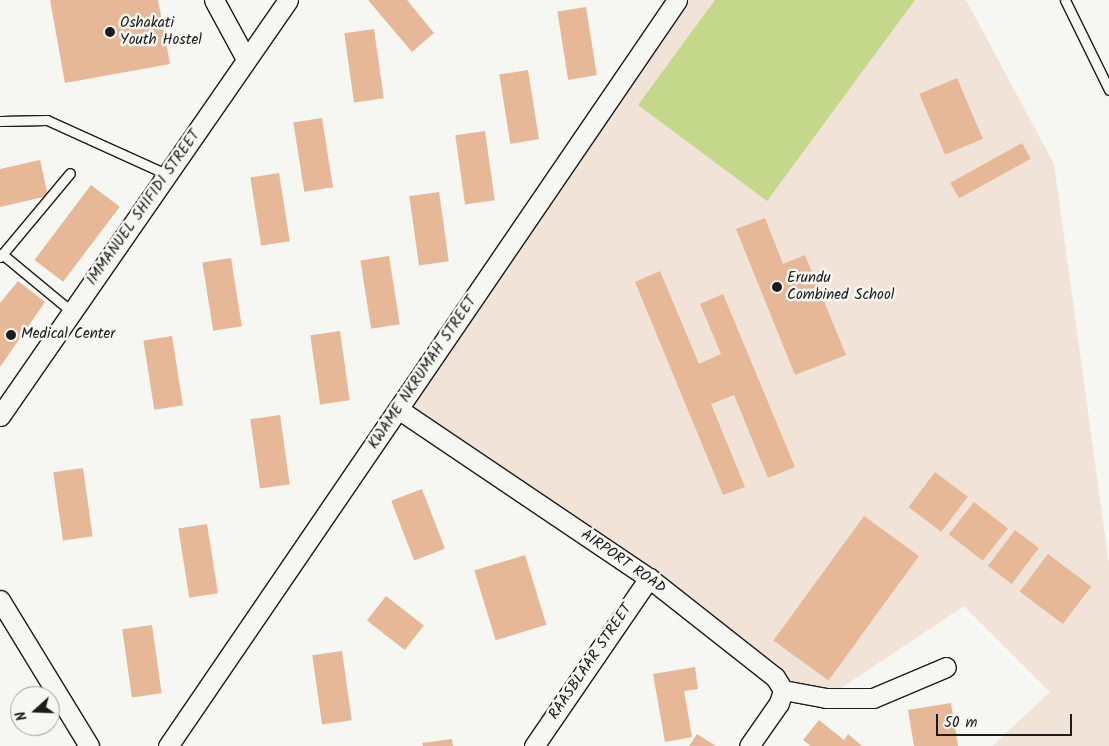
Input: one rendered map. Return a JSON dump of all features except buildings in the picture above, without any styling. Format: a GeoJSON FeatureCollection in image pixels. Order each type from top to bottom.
{"type":"FeatureCollection","features":[{"type":"Feature","properties":{"kind":"street"},"geometry":{"type":"LineString","coordinates":[[214,0],[246,59]]}},
{"type":"Feature","properties":{"kind":"street","name":"IMMANUEL SHIFIDI STREET"},"geometry":{"type":"LineString","coordinates":[[0,416],[288,0]]}},
{"type":"Feature","properties":{"kind":"street","name":"KWAME NKRUMAH STREET"},"geometry":{"type":"LineString","coordinates":[[168,746],[677,0]]}},
{"type":"Feature","properties":{"kind":"street","name":"AIRPORT ROAD"},"geometry":{"type":"LineString","coordinates":[[398,409],[649,578],[775,678],[783,690]]}},
{"type":"Feature","properties":{"kind":"street","name":"RAASBLAAR STREET"},"geometry":{"type":"LineString","coordinates":[[534,746],[649,578]]}},
{"type":"Feature","properties":{"kind":"street"},"geometry":{"type":"LineString","coordinates":[[0,600],[89,746]]}},
{"type":"Feature","properties":{"kind":"street"},"geometry":{"type":"LineString","coordinates":[[749,746],[778,703],[783,690],[826,698],[873,698],[946,666]]}},
{"type":"Feature","properties":{"kind":"lane"},"geometry":{"type":"LineString","coordinates":[[1064,0],[1109,90]]}},
{"type":"Feature","properties":{"kind":"lane"},"geometry":{"type":"LineString","coordinates":[[0,121],[47,120],[168,175]]}},
{"type":"Feature","properties":{"kind":"lane"},"geometry":{"type":"LineString","coordinates":[[70,174],[1,255],[72,312]]}},
{"type":"Feature","properties":{"kind":"shaded area","name":"Erundu Combined School"},"geometry":{"type":"Polygon","coordinates":[[[679,0],[966,0],[1054,164],[1109,565],[1109,746],[992,746],[1050,692],[964,606],[826,698],[775,677],[398,409],[679,0]]]}},
{"type":"Feature","properties":{"kind":"green space"},"geometry":{"type":"Polygon","coordinates":[[[715,0],[915,0],[767,201],[638,105],[715,0]]]}},
{"type":"Feature","properties":{"kind":"place","name":"Oshakati Youth Hostel"},"geometry":{"type":"Point","coordinates":[110,32]}},
{"type":"Feature","properties":{"kind":"place","name":"Erundu Combined School"},"geometry":{"type":"Point","coordinates":[777,287]}},
{"type":"Feature","properties":{"kind":"place","name":"Medical Center"},"geometry":{"type":"Point","coordinates":[11,335]}}]}
